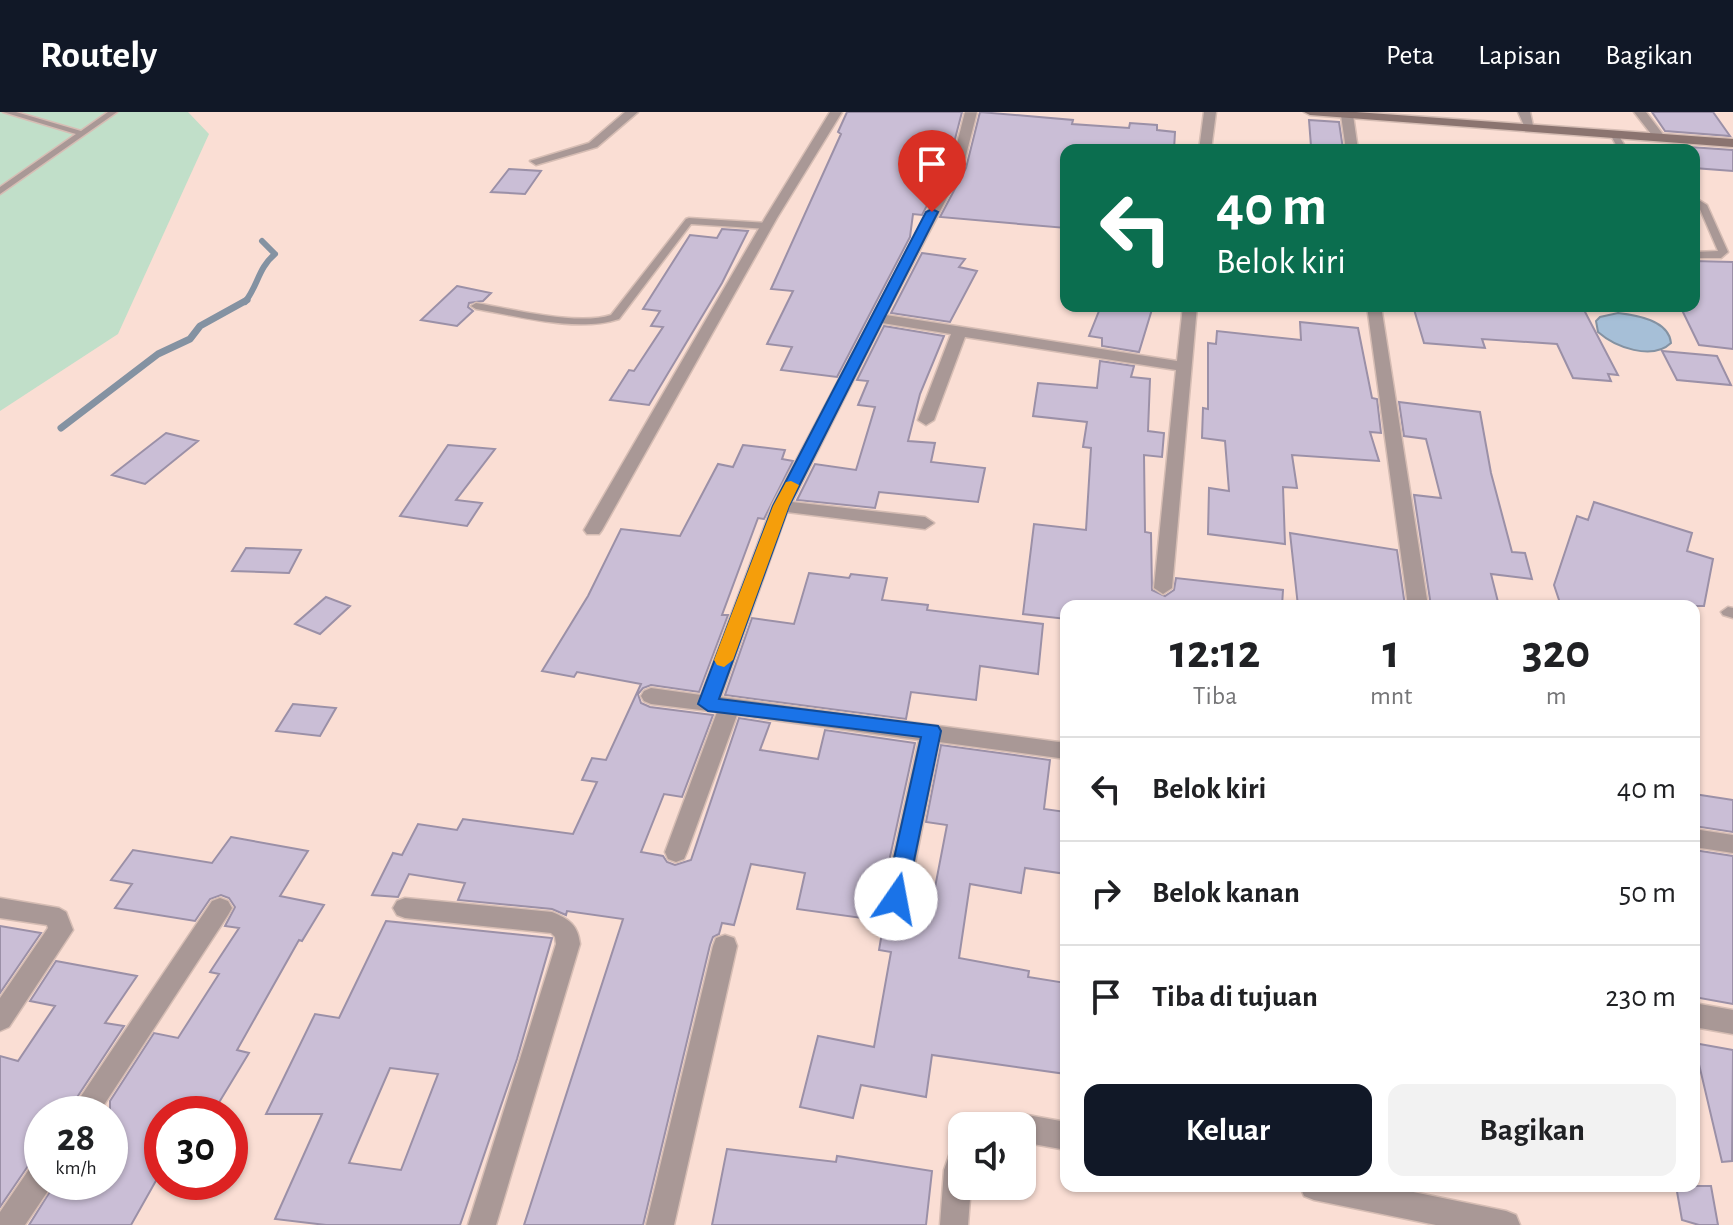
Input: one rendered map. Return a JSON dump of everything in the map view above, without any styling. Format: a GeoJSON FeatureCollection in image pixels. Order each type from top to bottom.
{"type":"FeatureCollection","features":[{"type":"Feature","properties":{"kind":"street"},"geometry":{"type":"LineString","coordinates":[[536,161],[593,145],[632,112]]}},
{"type":"Feature","properties":{"kind":"street"},"geometry":{"type":"LineString","coordinates":[[593,530],[836,112]]}},
{"type":"Feature","properties":{"kind":"street"},"geometry":{"type":"LineString","coordinates":[[676,852],[781,506],[957,167],[971,112]]}},
{"type":"Feature","properties":{"kind":"street"},"geometry":{"type":"LineString","coordinates":[[1206,144],[1210,112]]}},
{"type":"Feature","properties":{"kind":"street"},"geometry":{"type":"LineString","coordinates":[[1310,112],[1399,115],[1733,143]]}},
{"type":"Feature","properties":{"kind":"street"},"geometry":{"type":"LineString","coordinates":[[1524,112],[1530,128]]}},
{"type":"Feature","properties":{"kind":"street"},"geometry":{"type":"LineString","coordinates":[[1640,112],[1659,137]]}},
{"type":"Feature","properties":{"kind":"street"},"geometry":{"type":"LineString","coordinates":[[1347,115],[1351,144]]}},
{"type":"Feature","properties":{"kind":"street"},"geometry":{"type":"LineString","coordinates":[[1163,588],[1189,312]]}},
{"type":"Feature","properties":{"kind":"street"},"geometry":{"type":"LineString","coordinates":[[1375,312],[1417,600]]}},
{"type":"Feature","properties":{"kind":"street"},"geometry":{"type":"LineString","coordinates":[[877,318],[1184,367]]}},
{"type":"Feature","properties":{"kind":"street"},"geometry":{"type":"LineString","coordinates":[[926,420],[960,331]]}},
{"type":"Feature","properties":{"kind":"street"},"geometry":{"type":"LineString","coordinates":[[781,506],[925,523]]}},
{"type":"Feature","properties":{"kind":"street"},"geometry":{"type":"LineString","coordinates":[[651,696],[1060,750]]}},
{"type":"Feature","properties":{"kind":"street"},"geometry":{"type":"LineString","coordinates":[[896,899],[931,731]]}},
{"type":"Feature","properties":{"kind":"street"},"geometry":{"type":"LineString","coordinates":[[1700,839],[1733,844]]}},
{"type":"Feature","properties":{"kind":"street"},"geometry":{"type":"LineString","coordinates":[[0,908],[51,915],[61,924],[56,940],[0,1019]]}},
{"type":"Feature","properties":{"kind":"street"},"geometry":{"type":"LineString","coordinates":[[94,1096],[220,908]]}},
{"type":"Feature","properties":{"kind":"street"},"geometry":{"type":"LineString","coordinates":[[405,908],[552,923],[564,927],[568,935],[568,944],[482,1225]]}},
{"type":"Feature","properties":{"kind":"street"},"geometry":{"type":"LineString","coordinates":[[660,1225],[725,946]]}},
{"type":"Feature","properties":{"kind":"street"},"geometry":{"type":"LineString","coordinates":[[1700,1016],[1733,1022]]}},
{"type":"Feature","properties":{"kind":"street"},"geometry":{"type":"LineString","coordinates":[[1036,1131],[1060,1135]]}},
{"type":"Feature","properties":{"kind":"street"},"geometry":{"type":"LineString","coordinates":[[1344,1192],[1506,1225]]}},
{"type":"Feature","properties":{"kind":"street"},"geometry":{"type":"LineString","coordinates":[[8,1225],[25,1200]]}},
{"type":"Feature","properties":{"kind":"street"},"geometry":{"type":"LineString","coordinates":[[954,1225],[956,1200]]}},
{"type":"Feature","properties":{"kind":"lane"},"geometry":{"type":"LineString","coordinates":[[7,112],[80,133]]}},
{"type":"Feature","properties":{"kind":"lane"},"geometry":{"type":"LineString","coordinates":[[0,191],[113,112]]}},
{"type":"Feature","properties":{"kind":"lane"},"geometry":{"type":"LineString","coordinates":[[1614,134],[1620,144]]}},
{"type":"Feature","properties":{"kind":"lane"},"geometry":{"type":"LineString","coordinates":[[1700,203],[1723,252],[1718,256],[1700,255]]}},
{"type":"Feature","properties":{"kind":"lane"},"geometry":{"type":"LineString","coordinates":[[476,306],[608,322],[619,313],[689,221],[767,226]]}},
{"type":"Feature","properties":{"kind":"green space"},"geometry":{"type":"Polygon","coordinates":[[[0,112],[188,112],[209,134],[118,334],[0,411],[0,112]]]}},
{"type":"Feature","properties":{"kind":"water"},"geometry":{"type":"Polygon","coordinates":[[[1618,313],[1642,317],[1658,324],[1669,335],[1671,343],[1654,351],[1644,351],[1614,343],[1598,332],[1596,321],[1618,313]]]}},
{"type":"Feature","properties":{"kind":"building"},"geometry":{"type":"Polygon","coordinates":[[[847,112],[962,112],[948,166],[922,215],[913,214],[910,237],[837,377],[781,370],[792,347],[767,344],[793,291],[771,289],[841,134],[838,132],[847,112]]]}},
{"type":"Feature","properties":{"kind":"building"},"geometry":{"type":"Polygon","coordinates":[[[980,112],[1073,120],[1072,124],[1129,128],[1130,123],[1157,125],[1157,130],[1175,132],[1174,144],[1060,144],[1060,227],[940,217],[966,168],[980,112]]]}},
{"type":"Feature","properties":{"kind":"building"},"geometry":{"type":"Polygon","coordinates":[[[1652,112],[1713,112],[1730,136],[1665,131],[1652,112]]]}},
{"type":"Feature","properties":{"kind":"building"},"geometry":{"type":"Polygon","coordinates":[[[1309,120],[1339,122],[1342,144],[1311,144],[1309,120]]]}},
{"type":"Feature","properties":{"kind":"building"},"geometry":{"type":"Polygon","coordinates":[[[1700,148],[1733,150],[1733,171],[1700,168],[1700,148]]]}},
{"type":"Feature","properties":{"kind":"building"},"geometry":{"type":"Polygon","coordinates":[[[509,169],[541,171],[525,194],[491,192],[509,169]]]}},
{"type":"Feature","properties":{"kind":"building"},"geometry":{"type":"Polygon","coordinates":[[[722,229],[748,231],[722,283],[649,405],[610,400],[663,327],[651,326],[660,311],[643,309],[690,235],[717,238],[722,229]]]}},
{"type":"Feature","properties":{"kind":"building"},"geometry":{"type":"Polygon","coordinates":[[[922,253],[965,259],[959,267],[977,271],[950,322],[891,313],[922,253]]]}},
{"type":"Feature","properties":{"kind":"building"},"geometry":{"type":"Polygon","coordinates":[[[1700,261],[1733,262],[1733,349],[1699,345],[1683,312],[1700,312],[1700,261]]]}},
{"type":"Feature","properties":{"kind":"building"},"geometry":{"type":"Polygon","coordinates":[[[457,286],[491,293],[483,301],[469,303],[468,307],[473,311],[457,326],[421,320],[457,286]]]}},
{"type":"Feature","properties":{"kind":"building"},"geometry":{"type":"Polygon","coordinates":[[[1099,312],[1151,312],[1139,352],[1102,346],[1102,338],[1089,336],[1099,312]]]}},
{"type":"Feature","properties":{"kind":"building"},"geometry":{"type":"Polygon","coordinates":[[[1415,312],[1585,312],[1618,375],[1608,374],[1611,381],[1573,378],[1557,344],[1482,339],[1485,348],[1424,343],[1415,312]]]}},
{"type":"Feature","properties":{"kind":"building"},"geometry":{"type":"Polygon","coordinates":[[[1300,322],[1358,328],[1372,398],[1377,399],[1381,433],[1370,432],[1379,461],[1292,455],[1297,488],[1283,487],[1285,544],[1208,534],[1209,488],[1229,491],[1225,441],[1202,438],[1203,408],[1208,409],[1208,343],[1216,344],[1217,331],[1301,340],[1300,322]]]}},
{"type":"Feature","properties":{"kind":"building"},"geometry":{"type":"Polygon","coordinates":[[[884,326],[944,336],[920,394],[908,441],[935,443],[931,462],[985,468],[978,502],[879,492],[875,508],[797,500],[815,464],[856,470],[875,407],[858,405],[868,381],[857,380],[884,326]]]}},
{"type":"Feature","properties":{"kind":"building"},"geometry":{"type":"Polygon","coordinates":[[[1662,351],[1717,356],[1731,385],[1677,380],[1662,351]]]}},
{"type":"Feature","properties":{"kind":"building"},"geometry":{"type":"Polygon","coordinates":[[[1100,361],[1134,366],[1131,377],[1150,379],[1148,431],[1164,433],[1162,457],[1144,455],[1145,532],[1151,533],[1152,590],[1165,596],[1174,590],[1176,578],[1283,590],[1282,600],[1060,600],[1060,618],[1023,614],[1034,524],[1086,530],[1091,448],[1083,447],[1087,422],[1033,416],[1038,383],[1097,388],[1100,361]]]}},
{"type":"Feature","properties":{"kind":"building"},"geometry":{"type":"Polygon","coordinates":[[[1399,402],[1480,412],[1491,473],[1512,552],[1525,553],[1532,579],[1491,574],[1498,600],[1430,600],[1414,495],[1441,498],[1426,439],[1404,436],[1399,402]]]}},
{"type":"Feature","properties":{"kind":"building"},"geometry":{"type":"Polygon","coordinates":[[[166,433],[198,441],[145,484],[112,475],[166,433]]]}},
{"type":"Feature","properties":{"kind":"building"},"geometry":{"type":"Polygon","coordinates":[[[448,445],[495,449],[456,500],[482,503],[467,526],[400,516],[448,445]]]}},
{"type":"Feature","properties":{"kind":"building"},"geometry":{"type":"Polygon","coordinates":[[[743,445],[785,450],[782,459],[793,461],[764,519],[758,518],[722,615],[728,615],[699,692],[651,685],[638,694],[641,703],[650,707],[713,715],[682,797],[664,794],[641,852],[663,856],[675,865],[691,860],[739,718],[770,723],[760,750],[818,759],[825,730],[915,743],[881,898],[887,909],[897,912],[907,907],[912,895],[933,898],[947,825],[926,822],[941,745],[1050,760],[1044,809],[1060,811],[1060,873],[1025,868],[1021,893],[970,884],[959,958],[1029,971],[1028,977],[1060,982],[1060,1073],[932,1055],[926,1097],[861,1085],[853,1118],[800,1107],[818,1036],[874,1047],[891,952],[879,950],[884,921],[797,909],[805,873],[751,864],[734,925],[722,923],[719,934],[713,937],[710,945],[643,1225],[524,1225],[623,919],[567,911],[566,915],[552,909],[458,900],[465,883],[409,874],[398,897],[372,895],[393,853],[402,855],[418,824],[457,830],[463,819],[573,834],[597,782],[582,780],[592,758],[606,760],[641,684],[577,672],[574,677],[542,671],[588,596],[621,529],[680,536],[718,464],[733,467],[743,445]]]}},
{"type":"Feature","properties":{"kind":"building"},"geometry":{"type":"Polygon","coordinates":[[[1594,502],[1692,533],[1687,551],[1713,559],[1704,606],[1700,606],[1700,600],[1559,600],[1554,585],[1577,516],[1588,520],[1594,502]]]}},
{"type":"Feature","properties":{"kind":"building"},"geometry":{"type":"Polygon","coordinates":[[[1290,533],[1397,550],[1404,600],[1297,600],[1290,533]]]}},
{"type":"Feature","properties":{"kind":"building"},"geometry":{"type":"Polygon","coordinates":[[[246,548],[301,550],[289,573],[232,571],[246,548]]]}},
{"type":"Feature","properties":{"kind":"building"},"geometry":{"type":"Polygon","coordinates":[[[809,573],[849,578],[851,574],[887,578],[882,600],[928,605],[927,610],[1043,624],[1038,674],[980,666],[976,700],[911,692],[906,719],[725,695],[752,618],[794,624],[809,573]]]}},
{"type":"Feature","properties":{"kind":"building"},"geometry":{"type":"Polygon","coordinates":[[[326,597],[350,606],[320,634],[295,624],[326,597]]]}},
{"type":"Feature","properties":{"kind":"building"},"geometry":{"type":"Polygon","coordinates":[[[293,704],[336,708],[320,736],[276,731],[293,704]]]}},
{"type":"Feature","properties":{"kind":"building"},"geometry":{"type":"Polygon","coordinates":[[[1700,795],[1733,800],[1733,832],[1700,827],[1700,795]]]}},
{"type":"Feature","properties":{"kind":"building"},"geometry":{"type":"Polygon","coordinates":[[[231,837],[308,851],[280,896],[324,905],[302,941],[299,940],[237,1050],[249,1053],[223,1096],[144,1096],[145,1200],[131,1225],[29,1225],[45,1200],[128,1200],[128,1096],[113,1096],[154,1033],[178,1038],[219,974],[210,972],[239,928],[225,926],[235,907],[229,898],[221,895],[210,899],[195,921],[115,908],[132,884],[111,880],[133,850],[212,863],[231,837]]]}},
{"type":"Feature","properties":{"kind":"building"},"geometry":{"type":"Polygon","coordinates":[[[1700,851],[1733,856],[1733,1004],[1700,998],[1700,851]]]}},
{"type":"Feature","properties":{"kind":"building"},"geometry":{"type":"Polygon","coordinates":[[[386,921],[552,938],[517,1059],[460,1225],[326,1225],[275,1219],[322,1114],[266,1114],[315,1014],[339,1018],[386,921]],[[390,1068],[349,1163],[401,1170],[438,1074],[390,1068]]]}},
{"type":"Feature","properties":{"kind":"building"},"geometry":{"type":"Polygon","coordinates":[[[0,926],[41,933],[0,993],[0,926]]]}},
{"type":"Feature","properties":{"kind":"building"},"geometry":{"type":"Polygon","coordinates":[[[56,961],[137,976],[105,1023],[124,1026],[78,1096],[24,1096],[24,1172],[0,1207],[0,1056],[18,1061],[55,1006],[30,1001],[56,961]]]}},
{"type":"Feature","properties":{"kind":"building"},"geometry":{"type":"Polygon","coordinates":[[[1700,1044],[1733,1050],[1732,1161],[1722,1162],[1700,1068],[1700,1044]]]}},
{"type":"Feature","properties":{"kind":"building"},"geometry":{"type":"Polygon","coordinates":[[[727,1149],[836,1162],[837,1156],[932,1171],[926,1225],[712,1225],[727,1149]]]}},
{"type":"Feature","properties":{"kind":"building"},"geometry":{"type":"Polygon","coordinates":[[[1700,1186],[1711,1186],[1718,1225],[1699,1225],[1682,1220],[1677,1192],[1700,1192],[1700,1186]]]}},
{"type":"Feature","properties":{"kind":"waterway"},"geometry":{"type":"LineString","coordinates":[[246,301],[265,265],[275,254],[262,241]]}},
{"type":"Feature","properties":{"kind":"waterway"},"geometry":{"type":"LineString","coordinates":[[61,428],[158,354],[190,339],[200,326],[246,301]]}},
{"type":"Feature","properties":{"kind":"slow traffic"},"geometry":{"type":"LineString","coordinates":[[724,660],[791,485]]}},
{"type":"Feature","properties":{"kind":"route"},"geometry":{"type":"LineString","coordinates":[[896,899],[931,731],[708,704],[781,506],[932,212]]}}]}
